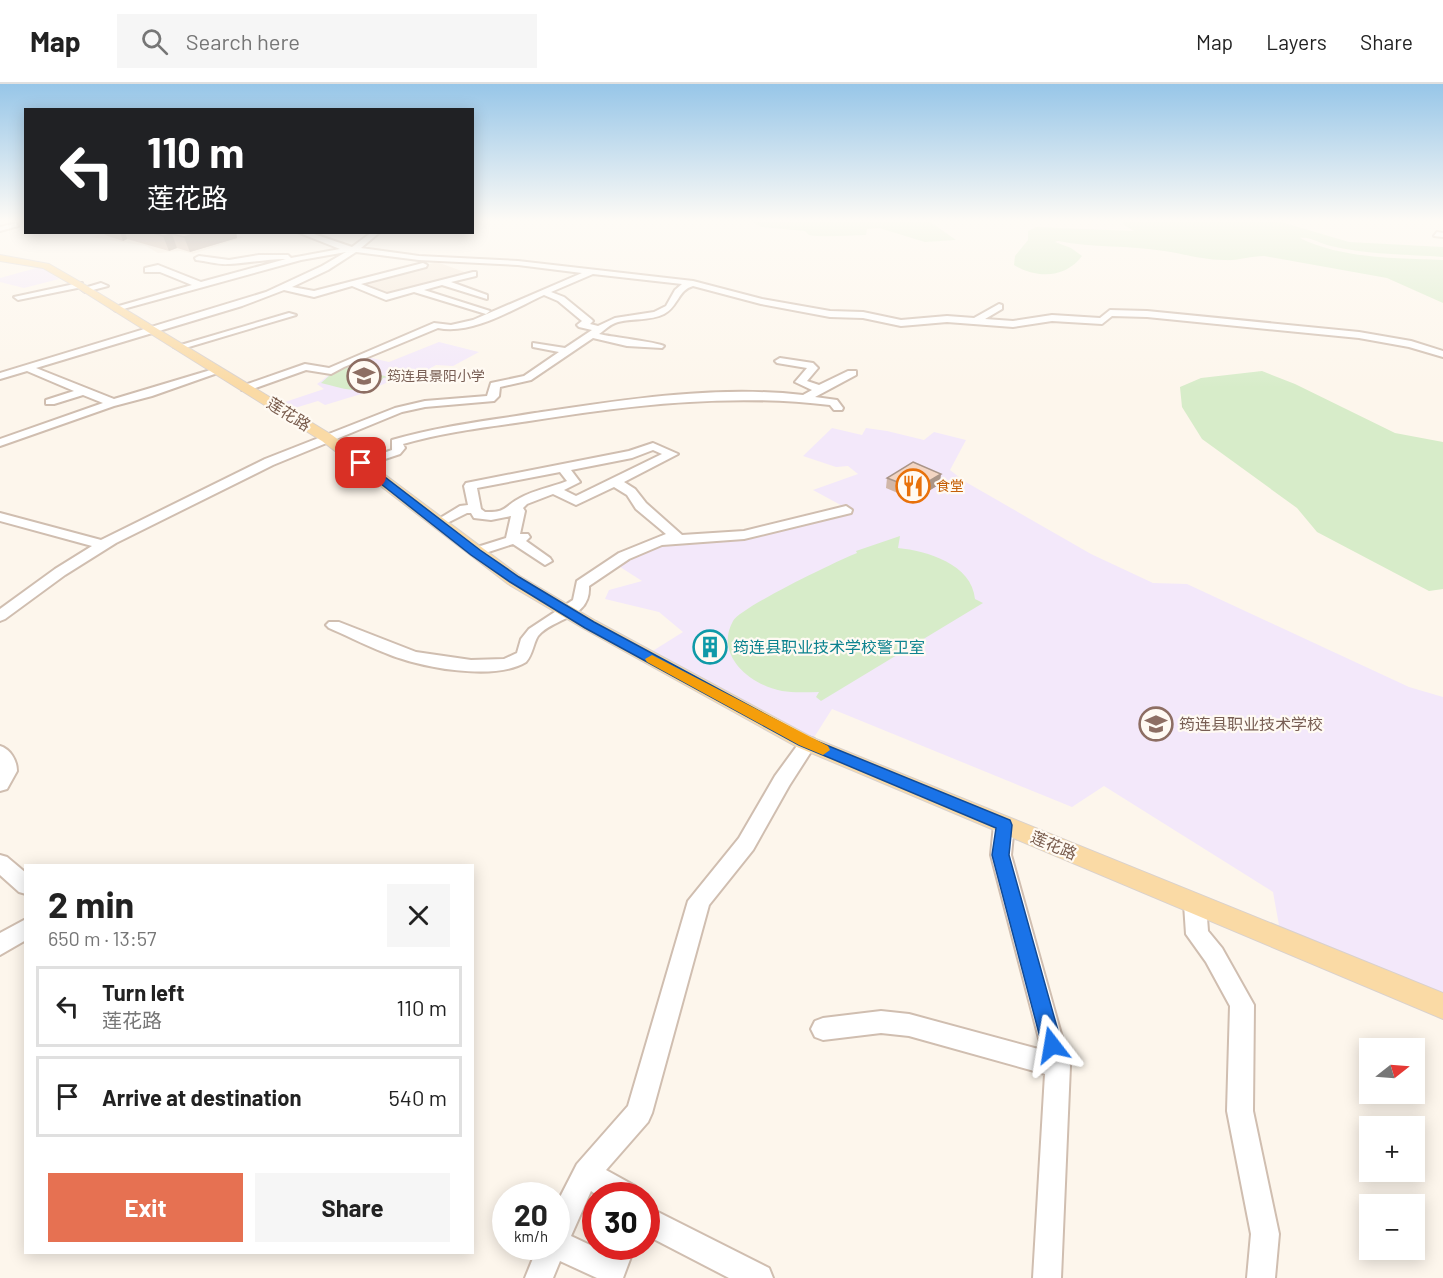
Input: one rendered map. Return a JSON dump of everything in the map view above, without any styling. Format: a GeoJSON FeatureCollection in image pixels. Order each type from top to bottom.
{"type":"FeatureCollection","features":[{"type":"Feature","properties":{"kind":"main road","name":"莲花路"},"geometry":{"type":"LineString","coordinates":[[64,277],[327,438],[476,552],[567,612],[808,743],[1443,1006]]}},
{"type":"Feature","properties":{"kind":"street"},"geometry":{"type":"LineString","coordinates":[[176,277],[202,285]]}},
{"type":"Feature","properties":{"kind":"street"},"geometry":{"type":"LineString","coordinates":[[116,308],[233,277]]}},
{"type":"Feature","properties":{"kind":"street"},"geometry":{"type":"LineString","coordinates":[[0,375],[150,330],[195,319],[284,288],[308,277]]}},
{"type":"Feature","properties":{"kind":"street"},"geometry":{"type":"LineString","coordinates":[[284,288],[314,294],[380,277]]}},
{"type":"Feature","properties":{"kind":"street"},"geometry":{"type":"LineString","coordinates":[[354,284],[386,297],[462,277]]}},
{"type":"Feature","properties":{"kind":"street"},"geometry":{"type":"LineString","coordinates":[[246,388],[305,368],[331,371],[340,364],[436,325],[451,328],[468,325],[577,277]]}},
{"type":"Feature","properties":{"kind":"street"},"geometry":{"type":"LineString","coordinates":[[630,277],[693,283],[761,301],[830,314],[863,315],[901,323],[936,319],[1013,324],[1052,318],[1102,321],[1110,313],[1147,314],[1359,335],[1411,344],[1443,354]]}},
{"type":"Feature","properties":{"kind":"street"},"geometry":{"type":"LineString","coordinates":[[442,282],[484,297]]}},
{"type":"Feature","properties":{"kind":"street"},"geometry":{"type":"LineString","coordinates":[[0,616],[60,572],[104,545],[270,462],[409,407],[489,399],[494,396],[495,385],[527,378],[616,319],[659,314],[674,304],[675,295],[684,285],[693,283]]}},
{"type":"Feature","properties":{"kind":"street"},"geometry":{"type":"LineString","coordinates":[[18,297],[104,286]]}},
{"type":"Feature","properties":{"kind":"street"},"geometry":{"type":"LineString","coordinates":[[415,290],[486,311]]}},
{"type":"Feature","properties":{"kind":"street"},"geometry":{"type":"LineString","coordinates":[[543,292],[561,298],[588,321],[582,325]]}},
{"type":"Feature","properties":{"kind":"street"},"geometry":{"type":"LineString","coordinates":[[976,321],[999,307]]}},
{"type":"Feature","properties":{"kind":"street"},"geometry":{"type":"LineString","coordinates":[[179,347],[292,315]]}},
{"type":"Feature","properties":{"kind":"street"},"geometry":{"type":"LineString","coordinates":[[230,321],[246,328]]}},
{"type":"Feature","properties":{"kind":"street"},"geometry":{"type":"LineString","coordinates":[[569,322],[627,343],[659,346]]}},
{"type":"Feature","properties":{"kind":"street"},"geometry":{"type":"LineString","coordinates":[[536,345],[568,351]]}},
{"type":"Feature","properties":{"kind":"street"},"geometry":{"type":"LineString","coordinates":[[780,361],[809,365],[813,368],[800,382],[820,389]]}},
{"type":"Feature","properties":{"kind":"street"},"geometry":{"type":"LineString","coordinates":[[28,367],[34,372],[114,403]]}},
{"type":"Feature","properties":{"kind":"street"},"geometry":{"type":"LineString","coordinates":[[0,443],[114,403],[218,371]]}},
{"type":"Feature","properties":{"kind":"street"},"geometry":{"type":"LineString","coordinates":[[806,398],[852,373]]}},
{"type":"Feature","properties":{"kind":"street"},"geometry":{"type":"LineString","coordinates":[[50,402],[84,391]]}},
{"type":"Feature","properties":{"kind":"street"},"geometry":{"type":"LineString","coordinates":[[361,463],[396,452],[399,448],[396,442],[421,434],[462,426],[596,409],[711,397],[806,398],[832,402],[838,408]]}},
{"type":"Feature","properties":{"kind":"street"},"geometry":{"type":"LineString","coordinates":[[554,490],[576,501],[672,454],[653,446],[632,454],[564,469],[470,486],[475,509],[479,515],[487,516],[510,512],[518,508],[522,501],[574,482],[564,469]]}},
{"type":"Feature","properties":{"kind":"street"},"geometry":{"type":"LineString","coordinates":[[616,483],[631,492],[641,506],[675,535],[662,539],[658,544]]}},
{"type":"Feature","properties":{"kind":"street"},"geometry":{"type":"LineString","coordinates":[[439,524],[465,509],[475,509]]}},
{"type":"Feature","properties":{"kind":"street"},"geometry":{"type":"LineString","coordinates":[[334,625],[390,650],[414,656],[457,664],[502,665],[516,661],[523,656],[531,634],[567,612],[583,595],[582,584],[624,556],[678,539],[744,535],[846,510]]}},
{"type":"Feature","properties":{"kind":"street"},"geometry":{"type":"LineString","coordinates":[[519,511],[520,537],[545,561]]}},
{"type":"Feature","properties":{"kind":"street"},"geometry":{"type":"LineString","coordinates":[[0,517],[104,545]]}},
{"type":"Feature","properties":{"kind":"street"},"geometry":{"type":"LineString","coordinates":[[476,552],[520,537]]}},
{"type":"Feature","properties":{"kind":"street"},"geometry":{"type":"LineString","coordinates":[[570,1207],[586,1173],[639,1113],[699,901],[746,844],[782,781],[808,743]]}},
{"type":"Feature","properties":{"kind":"street"},"geometry":{"type":"LineString","coordinates":[[0,752],[8,764],[8,771],[0,784]]}},
{"type":"Feature","properties":{"kind":"street"},"geometry":{"type":"LineString","coordinates":[[1004,825],[1001,855],[1058,1066],[1047,1278]]}},
{"type":"Feature","properties":{"kind":"street"},"geometry":{"type":"LineString","coordinates":[[0,863],[24,884]]}},
{"type":"Feature","properties":{"kind":"street"},"geometry":{"type":"LineString","coordinates":[[1195,904],[1197,933],[1215,955],[1242,1005],[1240,1111],[1265,1234],[1261,1278]]}},
{"type":"Feature","properties":{"kind":"street"},"geometry":{"type":"LineString","coordinates":[[0,945],[24,929]]}},
{"type":"Feature","properties":{"kind":"street"},"geometry":{"type":"LineString","coordinates":[[823,1029],[881,1022],[909,1024],[1058,1066]]}},
{"type":"Feature","properties":{"kind":"street"},"geometry":{"type":"LineString","coordinates":[[586,1173],[601,1182]]}},
{"type":"Feature","properties":{"kind":"street"},"geometry":{"type":"LineString","coordinates":[[660,1227],[759,1278]]}},
{"type":"Feature","properties":{"kind":"street"},"geometry":{"type":"LineString","coordinates":[[539,1278],[546,1260]]}},
{"type":"Feature","properties":{"kind":"street"},"geometry":{"type":"LineString","coordinates":[[590,1260],[612,1270],[616,1260]]}},
{"type":"Feature","properties":{"kind":"shaded area"},"geometry":{"type":"Polygon","coordinates":[[[55,277],[59,279],[24,288],[0,282],[0,278],[55,277]]]}},
{"type":"Feature","properties":{"kind":"shaded area"},"geometry":{"type":"Polygon","coordinates":[[[383,277],[460,277],[387,296],[357,284],[383,277]]]}},
{"type":"Feature","properties":{"kind":"shaded area","name":"筠连县景阳小学"},"geometry":{"type":"Polygon","coordinates":[[[439,342],[479,352],[453,366],[436,365],[417,376],[404,375],[361,394],[325,405],[318,401],[288,410],[279,404],[324,389],[317,384],[333,372],[363,356],[389,362],[439,342]]]}},
{"type":"Feature","properties":{"kind":"shaded area","name":"筠连县职业技术学校"},"geometry":{"type":"Polygon","coordinates":[[[832,428],[862,435],[866,428],[924,440],[934,432],[966,440],[950,470],[964,481],[1091,554],[1153,583],[1187,584],[1409,687],[1443,697],[1443,997],[1280,931],[1273,892],[1104,786],[1072,807],[832,709],[813,739],[651,652],[683,632],[659,612],[605,599],[609,590],[642,581],[617,565],[630,556],[680,541],[742,540],[848,509],[813,490],[858,474],[848,466],[836,467],[803,456],[832,428]]]}},
{"type":"Feature","properties":{"kind":"green space"},"geometry":{"type":"Polygon","coordinates":[[[1380,277],[1443,277],[1443,303],[1380,277]]]}},
{"type":"Feature","properties":{"kind":"green space"},"geometry":{"type":"Polygon","coordinates":[[[346,367],[389,377],[383,378],[371,389],[363,390],[345,389],[321,383],[330,375],[346,367]]]}},
{"type":"Feature","properties":{"kind":"green space"},"geometry":{"type":"Polygon","coordinates":[[[1262,371],[1295,384],[1395,433],[1443,442],[1443,589],[1429,591],[1317,532],[1297,508],[1202,439],[1182,407],[1180,387],[1201,378],[1262,371]]]}},
{"type":"Feature","properties":{"kind":"green space"},"geometry":{"type":"Polygon","coordinates":[[[900,536],[898,548],[934,556],[957,568],[972,587],[975,599],[983,603],[821,701],[816,697],[819,692],[787,692],[770,688],[747,675],[738,666],[728,645],[728,634],[733,621],[740,614],[790,585],[857,553],[856,551],[900,536]]]}},
{"type":"Feature","properties":{"kind":"building"},"geometry":{"type":"Polygon","coordinates":[[[913,462],[941,474],[916,489],[887,478],[913,462]]]}},
{"type":"Feature","properties":{"kind":"slow traffic"},"geometry":{"type":"LineString","coordinates":[[652,659],[804,742],[823,750]]}},
{"type":"Feature","properties":{"kind":"place","name":"筠连县景阳小学"},"geometry":{"type":"Point","coordinates":[364,376]}},
{"type":"Feature","properties":{"kind":"place","name":"食堂"},"geometry":{"type":"Point","coordinates":[913,486]}},
{"type":"Feature","properties":{"kind":"place","name":"筠连县职业技术学校警卫室"},"geometry":{"type":"Point","coordinates":[710,647]}},
{"type":"Feature","properties":{"kind":"place","name":"筠连县职业技术学校"},"geometry":{"type":"Point","coordinates":[1156,724]}},
{"type":"Feature","properties":{"kind":"route"},"geometry":{"type":"LineString","coordinates":[[361,463],[514,580],[590,625],[804,742],[1004,825],[1001,855],[1032,963],[1052,1045]]}}]}
